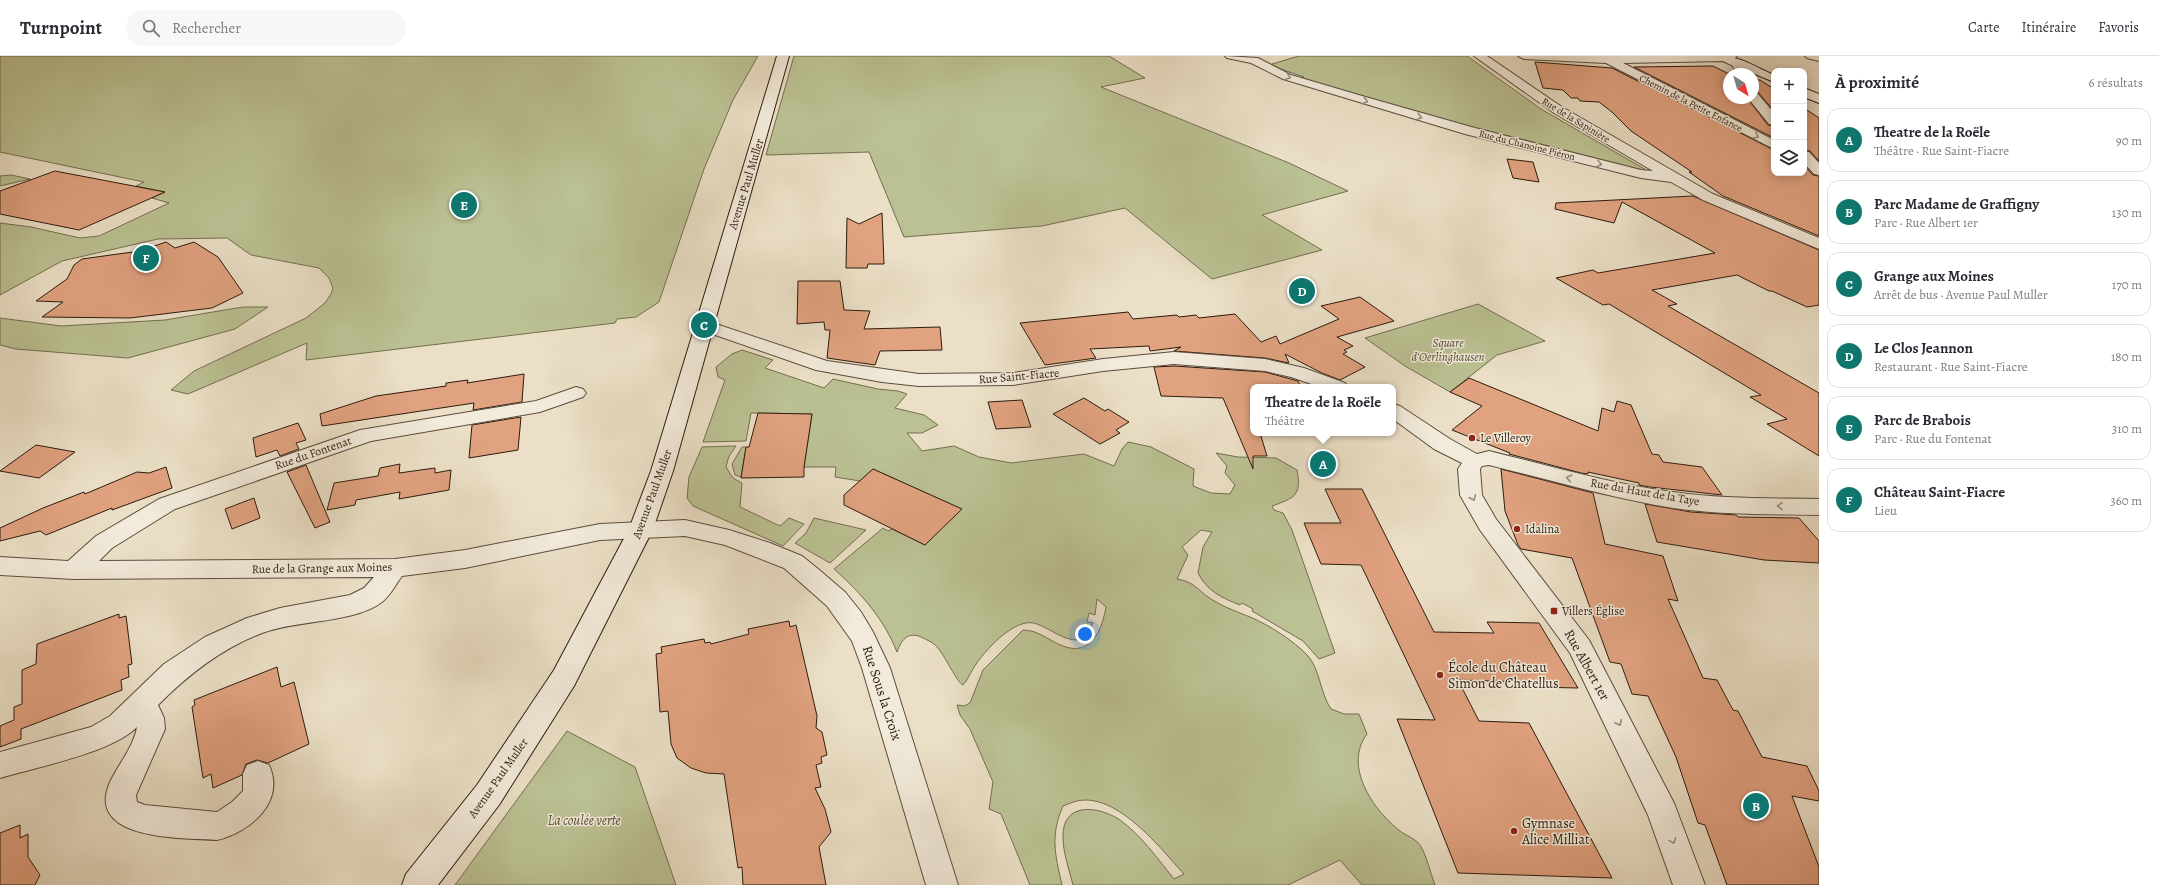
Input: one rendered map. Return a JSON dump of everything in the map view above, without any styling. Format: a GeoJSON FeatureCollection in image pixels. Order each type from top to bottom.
{"type":"FeatureCollection","features":[{"type":"Feature","properties":{"kind":"street","name":"Avenue Paul Muller"},"geometry":{"type":"LineString","coordinates":[[418,885],[488,795],[564,678],[641,529],[662,470],[783,56]]}},
{"type":"Feature","properties":{"kind":"street","name":"Rue du Chanoine Piéron"},"geometry":{"type":"LineString","coordinates":[[1231,56],[1254,60],[1261,65],[1287,77],[1433,121],[1642,174],[1676,178],[1723,205],[1819,244]]}},
{"type":"Feature","properties":{"kind":"street"},"geometry":{"type":"LineString","coordinates":[[1254,60],[1266,56]]}},
{"type":"Feature","properties":{"kind":"street","name":"Rue de la Sapinière"},"geometry":{"type":"LineString","coordinates":[[1480,56],[1558,110],[1676,178]]}},
{"type":"Feature","properties":{"kind":"street"},"geometry":{"type":"LineString","coordinates":[[1524,56],[1609,60],[1726,56],[1740,68]]}},
{"type":"Feature","properties":{"kind":"street"},"geometry":{"type":"LineString","coordinates":[[1811,56],[1819,58]]}},
{"type":"Feature","properties":{"kind":"street","name":"Chemin de la Petite Enfance"},"geometry":{"type":"LineString","coordinates":[[1609,60],[1771,143]]}},
{"type":"Feature","properties":{"kind":"street"},"geometry":{"type":"LineString","coordinates":[[1759,74],[1771,78]]}},
{"type":"Feature","properties":{"kind":"street"},"geometry":{"type":"LineString","coordinates":[[1759,77],[1771,79]]}},
{"type":"Feature","properties":{"kind":"street"},"geometry":{"type":"LineString","coordinates":[[1807,93],[1819,99]]}},
{"type":"Feature","properties":{"kind":"street"},"geometry":{"type":"LineString","coordinates":[[1759,103],[1771,117]]}},
{"type":"Feature","properties":{"kind":"street"},"geometry":{"type":"LineString","coordinates":[[1807,159],[1819,171]]}},
{"type":"Feature","properties":{"kind":"street","name":"Rue Saint-Fiacre"},"geometry":{"type":"LineString","coordinates":[[704,324],[823,366],[882,376],[919,380],[1013,379],[1103,365],[1174,358],[1272,366],[1297,372],[1330,384]]}},
{"type":"Feature","properties":{"kind":"street","name":"Rue du Fontenat"},"geometry":{"type":"LineString","coordinates":[[74,570],[110,538],[167,504],[367,435],[540,406],[576,393]]}},
{"type":"Feature","properties":{"kind":"street"},"geometry":{"type":"LineString","coordinates":[[1396,412],[1442,444],[1474,461]]}},
{"type":"Feature","properties":{"kind":"street","name":"Rue du Haut de la Taye"},"geometry":{"type":"LineString","coordinates":[[1474,461],[1489,458],[1500,460],[1600,485],[1673,500],[1727,504],[1819,507]]}},
{"type":"Feature","properties":{"kind":"street","name":"Rue Albert 1er"},"geometry":{"type":"LineString","coordinates":[[1474,461],[1469,469],[1470,495],[1488,524],[1580,647],[1663,813],[1689,885]]}},
{"type":"Feature","properties":{"kind":"street","name":"Rue Sous la Croix"},"geometry":{"type":"LineString","coordinates":[[641,529],[685,528],[729,538],[761,549],[793,562],[836,599],[864,639],[876,668],[942,885]]}},
{"type":"Feature","properties":{"kind":"street","name":"Rue de la Grange aux Moines"},"geometry":{"type":"LineString","coordinates":[[0,566],[74,570],[395,568],[472,557],[600,532],[641,529]]}},
{"type":"Feature","properties":{"kind":"street"},"geometry":{"type":"LineString","coordinates":[[0,765],[98,737],[120,725],[174,672],[214,644],[256,625],[280,618],[356,604],[373,595],[395,568]]}},
{"type":"Feature","properties":{"kind":"street"},"geometry":{"type":"LineString","coordinates":[[142,703],[149,714],[152,728],[149,739],[122,789],[120,799],[121,806],[126,812],[139,817],[164,822],[217,826],[224,825],[240,814],[254,797],[259,788],[258,774]]}},
{"type":"Feature","properties":{"kind":"green space"},"geometry":{"type":"Polygon","coordinates":[[[0,56],[758,56],[733,100],[704,169],[659,302],[636,317],[617,319],[615,323],[306,360],[307,343],[188,394],[171,390],[194,371],[306,318],[325,303],[331,294],[333,288],[329,278],[319,268],[251,255],[227,238],[158,239],[62,261],[0,295],[0,223],[31,227],[80,238],[99,236],[169,203],[152,198],[165,192],[136,186],[144,182],[0,152],[0,56]]]}},
{"type":"Feature","properties":{"kind":"green space"},"geometry":{"type":"Polygon","coordinates":[[[794,56],[1109,56],[1145,78],[1101,87],[1289,163],[1348,191],[1262,215],[1322,250],[1212,279],[1125,208],[1042,226],[904,237],[869,152],[766,155],[794,56]]]}},
{"type":"Feature","properties":{"kind":"green space"},"geometry":{"type":"Polygon","coordinates":[[[1299,56],[1467,56],[1541,109],[1648,171],[1639,172],[1461,127],[1298,80],[1304,77],[1275,67],[1272,64],[1299,56]]]}},
{"type":"Feature","properties":{"kind":"green space"},"geometry":{"type":"Polygon","coordinates":[[[11,175],[30,179],[0,186],[0,176],[11,175]]]}},
{"type":"Feature","properties":{"kind":"green space","name":"Square d'Oerlinghausen"},"geometry":{"type":"Polygon","coordinates":[[[1478,304],[1545,341],[1497,355],[1450,392],[1405,366],[1365,338],[1478,304]]]}},
{"type":"Feature","properties":{"kind":"green space"},"geometry":{"type":"Polygon","coordinates":[[[243,307],[268,307],[235,329],[128,358],[16,349],[0,345],[0,318],[61,326],[165,320],[243,307]]]}},
{"type":"Feature","properties":{"kind":"green space"},"geometry":{"type":"Polygon","coordinates":[[[742,350],[773,360],[765,368],[824,388],[833,379],[907,394],[895,408],[924,415],[938,425],[922,433],[907,433],[922,451],[954,446],[979,457],[1011,463],[1084,454],[1114,466],[1122,449],[1128,442],[1151,447],[1194,469],[1193,486],[1211,493],[1230,494],[1235,485],[1225,473],[1227,466],[1216,453],[1238,457],[1276,458],[1297,470],[1298,485],[1295,495],[1286,501],[1272,506],[1274,510],[1283,513],[1292,530],[1335,653],[1319,659],[1303,641],[1252,611],[1253,609],[1242,603],[1240,605],[1227,600],[1210,589],[1198,573],[1203,547],[1212,532],[1201,530],[1182,547],[1188,555],[1177,579],[1194,585],[1216,602],[1257,620],[1288,639],[1302,650],[1312,661],[1318,674],[1324,696],[1331,709],[1344,714],[1359,714],[1367,734],[1360,746],[1358,760],[1364,787],[1371,800],[1390,822],[1420,845],[1427,859],[1435,885],[1362,885],[1340,860],[1288,885],[1073,885],[1064,849],[1064,825],[1069,817],[1075,812],[1083,810],[1102,812],[1120,820],[1142,840],[1174,879],[1184,874],[1151,838],[1122,814],[1107,805],[1092,801],[1077,801],[1063,806],[1056,827],[1055,845],[1057,864],[1062,885],[1030,885],[1001,814],[989,809],[993,782],[970,729],[960,715],[957,705],[964,706],[970,703],[983,670],[1023,630],[1029,630],[1039,634],[1063,646],[1081,648],[1094,639],[1102,624],[1106,607],[1097,599],[1095,615],[1089,613],[1087,622],[1093,623],[1088,634],[1080,640],[1068,639],[1037,624],[1029,623],[1020,625],[1010,630],[984,654],[963,685],[958,680],[937,647],[926,639],[916,635],[908,636],[900,644],[897,652],[892,640],[871,607],[834,569],[883,528],[888,531],[892,529],[925,545],[961,509],[873,469],[860,481],[835,477],[836,467],[804,467],[812,414],[751,413],[746,441],[703,442],[725,380],[718,377],[716,367],[732,354],[742,350]]]}},
{"type":"Feature","properties":{"kind":"green space"},"geometry":{"type":"Polygon","coordinates":[[[736,446],[729,456],[726,467],[733,478],[742,483],[740,507],[780,526],[789,518],[804,524],[783,546],[693,506],[687,498],[689,477],[702,447],[736,446]]]}},
{"type":"Feature","properties":{"kind":"green space"},"geometry":{"type":"Polygon","coordinates":[[[742,447],[746,447],[741,477],[735,475],[732,464],[742,447]]]}},
{"type":"Feature","properties":{"kind":"green space"},"geometry":{"type":"Polygon","coordinates":[[[814,518],[866,530],[830,563],[795,543],[806,533],[814,518]]]}},
{"type":"Feature","properties":{"kind":"green space","name":"La coulée verte"},"geometry":{"type":"Polygon","coordinates":[[[567,731],[635,767],[676,885],[455,885],[567,731]]]}},
{"type":"Feature","properties":{"kind":"building"},"geometry":{"type":"Polygon","coordinates":[[[1535,62],[1612,68],[1771,148],[1771,176],[1807,176],[1807,168],[1813,175],[1819,176],[1819,236],[1723,196],[1689,172],[1692,172],[1631,131],[1612,112],[1599,102],[1580,101],[1578,98],[1571,98],[1563,90],[1543,88],[1535,62]]]}},
{"type":"Feature","properties":{"kind":"building"},"geometry":{"type":"Polygon","coordinates":[[[1713,66],[1723,71],[1723,104],[1752,104],[1768,125],[1771,126],[1771,136],[1634,67],[1713,66]]]}},
{"type":"Feature","properties":{"kind":"building"},"geometry":{"type":"Polygon","coordinates":[[[1759,80],[1771,87],[1771,107],[1759,93],[1759,80]]]}},
{"type":"Feature","properties":{"kind":"building"},"geometry":{"type":"Polygon","coordinates":[[[1807,110],[1819,118],[1819,161],[1810,151],[1807,150],[1807,110]]]}},
{"type":"Feature","properties":{"kind":"building"},"geometry":{"type":"Polygon","coordinates":[[[1507,159],[1533,162],[1539,182],[1513,178],[1507,159]]]}},
{"type":"Feature","properties":{"kind":"building"},"geometry":{"type":"Polygon","coordinates":[[[55,171],[165,192],[79,230],[0,214],[0,191],[55,171]]]}},
{"type":"Feature","properties":{"kind":"building"},"geometry":{"type":"Polygon","coordinates":[[[1693,196],[1819,250],[1819,305],[1807,307],[1769,291],[1737,275],[1652,290],[1677,304],[1668,306],[1819,393],[1819,456],[1767,424],[1787,419],[1750,397],[1761,395],[1609,304],[1603,305],[1556,278],[1593,270],[1598,273],[1715,253],[1622,202],[1614,223],[1555,209],[1556,203],[1693,196]]]}},
{"type":"Feature","properties":{"kind":"building"},"geometry":{"type":"Polygon","coordinates":[[[882,213],[884,264],[868,264],[867,268],[846,268],[847,218],[859,224],[882,213]]]}},
{"type":"Feature","properties":{"kind":"building"},"geometry":{"type":"Polygon","coordinates":[[[166,242],[175,248],[194,242],[218,257],[243,293],[212,308],[130,318],[42,317],[63,302],[36,301],[67,279],[74,265],[82,259],[140,251],[166,242]]]}},
{"type":"Feature","properties":{"kind":"building"},"geometry":{"type":"Polygon","coordinates":[[[798,281],[840,281],[844,310],[870,311],[864,329],[940,327],[942,350],[880,351],[875,365],[827,358],[830,330],[825,330],[824,322],[797,324],[798,281]]]}},
{"type":"Feature","properties":{"kind":"building"},"geometry":{"type":"Polygon","coordinates":[[[1360,297],[1394,321],[1337,337],[1353,346],[1344,350],[1347,352],[1343,354],[1365,367],[1340,380],[1322,373],[1285,354],[1289,363],[1265,358],[1174,351],[1181,347],[1150,351],[1149,346],[1090,349],[1096,358],[1045,365],[1020,323],[1128,312],[1133,319],[1177,315],[1179,317],[1196,315],[1199,318],[1235,314],[1261,342],[1276,336],[1280,344],[1339,319],[1321,306],[1360,297]]]}},
{"type":"Feature","properties":{"kind":"building"},"geometry":{"type":"Polygon","coordinates":[[[1174,366],[1265,372],[1298,381],[1300,384],[1250,384],[1250,436],[1261,436],[1267,456],[1253,456],[1253,469],[1223,398],[1161,396],[1154,367],[1174,366]]]}},
{"type":"Feature","properties":{"kind":"building"},"geometry":{"type":"Polygon","coordinates":[[[524,374],[522,402],[473,410],[474,403],[322,426],[320,414],[376,396],[446,386],[446,383],[468,380],[467,383],[524,374]]]}},
{"type":"Feature","properties":{"kind":"building"},"geometry":{"type":"Polygon","coordinates":[[[1469,378],[1598,431],[1602,408],[1614,412],[1617,401],[1631,405],[1652,454],[1659,455],[1663,462],[1702,467],[1722,495],[1650,487],[1639,485],[1639,483],[1588,472],[1588,474],[1581,473],[1509,454],[1510,453],[1452,430],[1482,406],[1450,392],[1469,378]]]}},
{"type":"Feature","properties":{"kind":"building"},"geometry":{"type":"Polygon","coordinates":[[[1084,398],[1105,411],[1108,409],[1129,422],[1116,430],[1120,433],[1100,444],[1053,414],[1084,398]]]}},
{"type":"Feature","properties":{"kind":"building"},"geometry":{"type":"Polygon","coordinates":[[[1022,400],[1031,427],[996,429],[988,402],[1022,400]]]}},
{"type":"Feature","properties":{"kind":"building"},"geometry":{"type":"Polygon","coordinates":[[[758,413],[812,414],[804,467],[804,477],[741,478],[746,447],[749,447],[758,413]]]}},
{"type":"Feature","properties":{"kind":"building"},"geometry":{"type":"Polygon","coordinates":[[[521,417],[518,450],[469,458],[472,425],[521,417]]]}},
{"type":"Feature","properties":{"kind":"building"},"geometry":{"type":"Polygon","coordinates":[[[298,423],[306,440],[296,443],[299,449],[280,456],[277,450],[256,457],[253,438],[298,423]]]}},
{"type":"Feature","properties":{"kind":"building"},"geometry":{"type":"Polygon","coordinates":[[[36,445],[75,452],[39,478],[0,471],[36,445]]]}},
{"type":"Feature","properties":{"kind":"building"},"geometry":{"type":"Polygon","coordinates":[[[400,464],[399,473],[435,468],[435,473],[451,470],[449,490],[399,499],[400,492],[356,500],[355,505],[327,510],[334,483],[378,476],[380,468],[400,464]]]}},
{"type":"Feature","properties":{"kind":"building"},"geometry":{"type":"Polygon","coordinates":[[[306,465],[330,522],[315,528],[287,472],[306,465]]]}},
{"type":"Feature","properties":{"kind":"building"},"geometry":{"type":"Polygon","coordinates":[[[166,467],[172,488],[112,510],[112,508],[46,535],[40,531],[0,541],[0,528],[43,508],[84,492],[85,494],[137,472],[149,473],[166,467]]]}},
{"type":"Feature","properties":{"kind":"building"},"geometry":{"type":"Polygon","coordinates":[[[873,469],[962,509],[925,545],[844,505],[844,495],[873,469]]]}},
{"type":"Feature","properties":{"kind":"building"},"geometry":{"type":"Polygon","coordinates":[[[1501,469],[1593,493],[1605,544],[1663,556],[1678,601],[1668,599],[1703,678],[1717,680],[1733,710],[1738,711],[1762,757],[1807,766],[1819,791],[1819,801],[1792,796],[1819,867],[1819,885],[1727,885],[1705,825],[1698,823],[1676,757],[1648,696],[1632,694],[1621,664],[1610,662],[1572,558],[1521,549],[1518,545],[1505,511],[1501,469]]]}},
{"type":"Feature","properties":{"kind":"building"},"geometry":{"type":"Polygon","coordinates":[[[1325,489],[1362,489],[1434,632],[1494,633],[1487,622],[1539,623],[1578,688],[1534,687],[1531,682],[1458,680],[1479,721],[1529,723],[1612,878],[1458,873],[1397,719],[1435,720],[1361,565],[1321,564],[1304,523],[1341,523],[1325,489]]]}},
{"type":"Feature","properties":{"kind":"building"},"geometry":{"type":"Polygon","coordinates":[[[254,498],[260,518],[232,529],[225,509],[254,498]]]}},
{"type":"Feature","properties":{"kind":"building"},"geometry":{"type":"Polygon","coordinates":[[[1645,504],[1691,512],[1736,515],[1738,517],[1799,518],[1819,541],[1819,563],[1764,560],[1657,542],[1645,504]]]}},
{"type":"Feature","properties":{"kind":"building"},"geometry":{"type":"Polygon","coordinates":[[[119,614],[119,618],[126,616],[132,664],[128,665],[129,677],[121,680],[122,690],[21,729],[21,739],[0,747],[0,726],[14,720],[14,707],[22,704],[22,670],[36,664],[37,644],[119,614]]]}},
{"type":"Feature","properties":{"kind":"building"},"geometry":{"type":"Polygon","coordinates":[[[789,621],[790,627],[796,625],[817,716],[816,728],[822,732],[827,755],[821,757],[822,763],[816,765],[821,787],[815,788],[825,809],[831,832],[819,847],[826,885],[743,885],[742,867],[738,868],[724,774],[706,773],[691,768],[677,758],[671,744],[668,711],[660,712],[656,654],[662,653],[661,647],[704,639],[705,643],[710,642],[711,644],[749,634],[748,629],[789,621]]]}},
{"type":"Feature","properties":{"kind":"building"},"geometry":{"type":"Polygon","coordinates":[[[277,667],[281,687],[294,682],[309,744],[268,763],[257,760],[246,764],[242,775],[213,788],[211,774],[203,778],[192,707],[195,705],[194,700],[277,667]]]}},
{"type":"Feature","properties":{"kind":"building"},"geometry":{"type":"Polygon","coordinates":[[[20,825],[20,838],[28,834],[28,857],[40,875],[35,885],[0,885],[0,833],[20,825]]]}},
{"type":"Feature","properties":{"kind":"place","name":"Parc de Brabois"},"geometry":{"type":"Point","coordinates":[464,205]}},
{"type":"Feature","properties":{"kind":"place","name":"Château Saint-Fiacre"},"geometry":{"type":"Point","coordinates":[146,258]}},
{"type":"Feature","properties":{"kind":"place","name":"Le Clos Jeannon"},"geometry":{"type":"Point","coordinates":[1302,291]}},
{"type":"Feature","properties":{"kind":"place","name":"Grange aux Moines"},"geometry":{"type":"Point","coordinates":[704,325]}},
{"type":"Feature","properties":{"kind":"place","name":"Le Villeroy"},"geometry":{"type":"Point","coordinates":[1472,438]}},
{"type":"Feature","properties":{"kind":"place","name":"Theatre de la Roële"},"geometry":{"type":"Point","coordinates":[1323,464]}},
{"type":"Feature","properties":{"kind":"place","name":"Idalina"},"geometry":{"type":"Point","coordinates":[1517,529]}},
{"type":"Feature","properties":{"kind":"place","name":"Villers Église"},"geometry":{"type":"Point","coordinates":[1554,611]}},
{"type":"Feature","properties":{"kind":"place","name":"École du Château Simon de Chatellus"},"geometry":{"type":"Point","coordinates":[1440,675]}},
{"type":"Feature","properties":{"kind":"place","name":"Parc Madame de Graffigny"},"geometry":{"type":"Point","coordinates":[1756,806]}},
{"type":"Feature","properties":{"kind":"place","name":"Gymnase Alice Milliat"},"geometry":{"type":"Point","coordinates":[1514,831]}}]}
